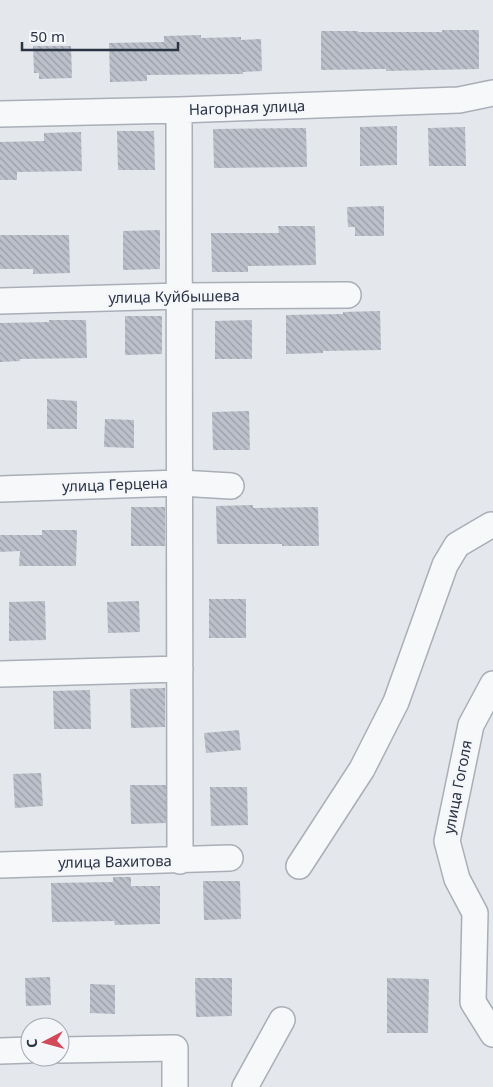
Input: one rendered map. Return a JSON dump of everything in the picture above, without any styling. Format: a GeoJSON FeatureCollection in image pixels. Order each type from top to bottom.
{"type":"FeatureCollection","features":[{"type":"Feature","properties":{"kind":"street","name":"Нагорная улица"},"geometry":{"type":"LineString","coordinates":[[0,114],[459,100],[493,93]]}},
{"type":"Feature","properties":{"kind":"street"},"geometry":{"type":"LineString","coordinates":[[180,110],[180,861]]}},
{"type":"Feature","properties":{"kind":"street","name":"улица Куйбышева"},"geometry":{"type":"LineString","coordinates":[[0,301],[180,296],[348,295]]}},
{"type":"Feature","properties":{"kind":"street","name":"улица Герцена"},"geometry":{"type":"LineString","coordinates":[[0,489],[180,483],[231,486]]}},
{"type":"Feature","properties":{"kind":"street"},"geometry":{"type":"LineString","coordinates":[[299,866],[362,770],[396,702],[445,565],[457,545],[492,524]]}},
{"type":"Feature","properties":{"kind":"street"},"geometry":{"type":"LineString","coordinates":[[0,674],[180,669]]}},
{"type":"Feature","properties":{"kind":"street","name":"улица Гоголя"},"geometry":{"type":"LineString","coordinates":[[493,684],[471,725],[447,842],[456,879],[475,913],[473,1002],[493,1034]]}},
{"type":"Feature","properties":{"kind":"street","name":"улица Вахитова"},"geometry":{"type":"LineString","coordinates":[[0,865],[230,858]]}},
{"type":"Feature","properties":{"kind":"street"},"geometry":{"type":"LineString","coordinates":[[245,1087],[282,1020]]}},
{"type":"Feature","properties":{"kind":"street"},"geometry":{"type":"LineString","coordinates":[[70,1050],[175,1048],[176,1087]]}},
{"type":"Feature","properties":{"kind":"street"},"geometry":{"type":"LineString","coordinates":[[0,1051],[20,1050]]}},
{"type":"Feature","properties":{"kind":"building"},"geometry":{"type":"Polygon","coordinates":[[[442,30],[479,30],[479,69],[321,70],[321,31],[442,32],[442,30]]]}},
{"type":"Feature","properties":{"kind":"building"},"geometry":{"type":"Polygon","coordinates":[[[201,35],[201,38],[241,37],[241,40],[261,39],[262,71],[243,72],[243,74],[147,75],[147,81],[110,82],[109,43],[164,42],[164,36],[201,35]]]}},
{"type":"Feature","properties":{"kind":"building"},"geometry":{"type":"Polygon","coordinates":[[[33,46],[71,46],[72,78],[39,79],[39,73],[34,73],[33,46]]]}},
{"type":"Feature","properties":{"kind":"building"},"geometry":{"type":"Polygon","coordinates":[[[397,126],[397,165],[360,166],[360,127],[397,126]]]}},
{"type":"Feature","properties":{"kind":"building"},"geometry":{"type":"Polygon","coordinates":[[[465,127],[466,166],[429,166],[428,128],[465,127]]]}},
{"type":"Feature","properties":{"kind":"building"},"geometry":{"type":"Polygon","coordinates":[[[306,128],[307,167],[214,168],[213,129],[306,128]]]}},
{"type":"Feature","properties":{"kind":"building"},"geometry":{"type":"Polygon","coordinates":[[[117,131],[154,131],[155,170],[118,170],[117,131]]]}},
{"type":"Feature","properties":{"kind":"building"},"geometry":{"type":"Polygon","coordinates":[[[81,132],[82,171],[17,172],[17,180],[0,180],[0,142],[44,141],[44,133],[81,132]]]}},
{"type":"Feature","properties":{"kind":"building"},"geometry":{"type":"Polygon","coordinates":[[[384,206],[384,236],[355,236],[355,227],[348,227],[347,207],[384,206]]]}},
{"type":"Feature","properties":{"kind":"building"},"geometry":{"type":"Polygon","coordinates":[[[278,226],[315,226],[316,265],[248,266],[248,272],[212,272],[211,233],[279,233],[278,226]]]}},
{"type":"Feature","properties":{"kind":"building"},"geometry":{"type":"Polygon","coordinates":[[[160,230],[160,269],[123,270],[123,231],[160,230]]]}},
{"type":"Feature","properties":{"kind":"building"},"geometry":{"type":"Polygon","coordinates":[[[0,235],[69,235],[70,273],[33,274],[33,269],[0,269],[0,235]]]}},
{"type":"Feature","properties":{"kind":"building"},"geometry":{"type":"Polygon","coordinates":[[[380,311],[381,350],[286,354],[286,315],[380,311]]]}},
{"type":"Feature","properties":{"kind":"building"},"geometry":{"type":"Polygon","coordinates":[[[125,316],[162,316],[162,354],[125,355],[125,316]]]}},
{"type":"Feature","properties":{"kind":"building"},"geometry":{"type":"Polygon","coordinates":[[[49,320],[86,320],[87,358],[20,359],[20,361],[0,362],[0,323],[49,322],[49,320]]]}},
{"type":"Feature","properties":{"kind":"building"},"geometry":{"type":"Polygon","coordinates":[[[252,320],[252,359],[215,359],[215,321],[252,320]]]}},
{"type":"Feature","properties":{"kind":"building"},"geometry":{"type":"Polygon","coordinates":[[[47,399],[77,401],[77,429],[47,429],[47,399]]]}},
{"type":"Feature","properties":{"kind":"building"},"geometry":{"type":"Polygon","coordinates":[[[249,411],[250,450],[213,450],[212,412],[249,411]]]}},
{"type":"Feature","properties":{"kind":"building"},"geometry":{"type":"Polygon","coordinates":[[[105,419],[134,420],[134,448],[104,447],[105,419]]]}},
{"type":"Feature","properties":{"kind":"building"},"geometry":{"type":"Polygon","coordinates":[[[253,505],[253,508],[318,507],[319,546],[217,544],[216,506],[253,505]]]}},
{"type":"Feature","properties":{"kind":"building"},"geometry":{"type":"Polygon","coordinates":[[[131,507],[165,507],[165,546],[131,546],[131,507]]]}},
{"type":"Feature","properties":{"kind":"building"},"geometry":{"type":"Polygon","coordinates":[[[42,530],[77,530],[76,566],[19,566],[20,551],[0,552],[0,535],[42,535],[42,530]]]}},
{"type":"Feature","properties":{"kind":"building"},"geometry":{"type":"Polygon","coordinates":[[[209,599],[246,599],[246,638],[209,638],[209,599]]]}},
{"type":"Feature","properties":{"kind":"building"},"geometry":{"type":"Polygon","coordinates":[[[45,601],[46,640],[9,641],[9,602],[45,601]]]}},
{"type":"Feature","properties":{"kind":"building"},"geometry":{"type":"Polygon","coordinates":[[[139,601],[140,632],[108,633],[107,602],[139,601]]]}},
{"type":"Feature","properties":{"kind":"building"},"geometry":{"type":"Polygon","coordinates":[[[165,688],[165,727],[131,728],[130,689],[165,688]]]}},
{"type":"Feature","properties":{"kind":"building"},"geometry":{"type":"Polygon","coordinates":[[[90,690],[91,729],[54,729],[53,691],[90,690]]]}},
{"type":"Feature","properties":{"kind":"building"},"geometry":{"type":"Polygon","coordinates":[[[239,730],[241,750],[206,753],[204,733],[239,730]]]}},
{"type":"Feature","properties":{"kind":"building"},"geometry":{"type":"Polygon","coordinates":[[[41,773],[43,806],[15,808],[13,774],[41,773]]]}},
{"type":"Feature","properties":{"kind":"building"},"geometry":{"type":"Polygon","coordinates":[[[130,785],[166,785],[166,823],[131,824],[130,785]]]}},
{"type":"Feature","properties":{"kind":"building"},"geometry":{"type":"Polygon","coordinates":[[[210,787],[247,787],[248,825],[211,826],[210,787]]]}},
{"type":"Feature","properties":{"kind":"building"},"geometry":{"type":"Polygon","coordinates":[[[113,877],[131,877],[131,886],[160,886],[160,924],[115,925],[114,921],[52,922],[51,883],[113,882],[113,877]]]}},
{"type":"Feature","properties":{"kind":"building"},"geometry":{"type":"Polygon","coordinates":[[[203,881],[240,881],[241,919],[204,920],[203,881]]]}},
{"type":"Feature","properties":{"kind":"building"},"geometry":{"type":"Polygon","coordinates":[[[50,977],[51,1005],[26,1006],[25,978],[50,977]]]}},
{"type":"Feature","properties":{"kind":"building"},"geometry":{"type":"Polygon","coordinates":[[[195,978],[232,978],[232,1016],[196,1017],[195,978]]]}},
{"type":"Feature","properties":{"kind":"building"},"geometry":{"type":"Polygon","coordinates":[[[387,978],[429,979],[428,1033],[387,1033],[387,978]]]}},
{"type":"Feature","properties":{"kind":"building"},"geometry":{"type":"Polygon","coordinates":[[[90,984],[115,985],[115,1014],[90,1013],[90,984]]]}}]}
